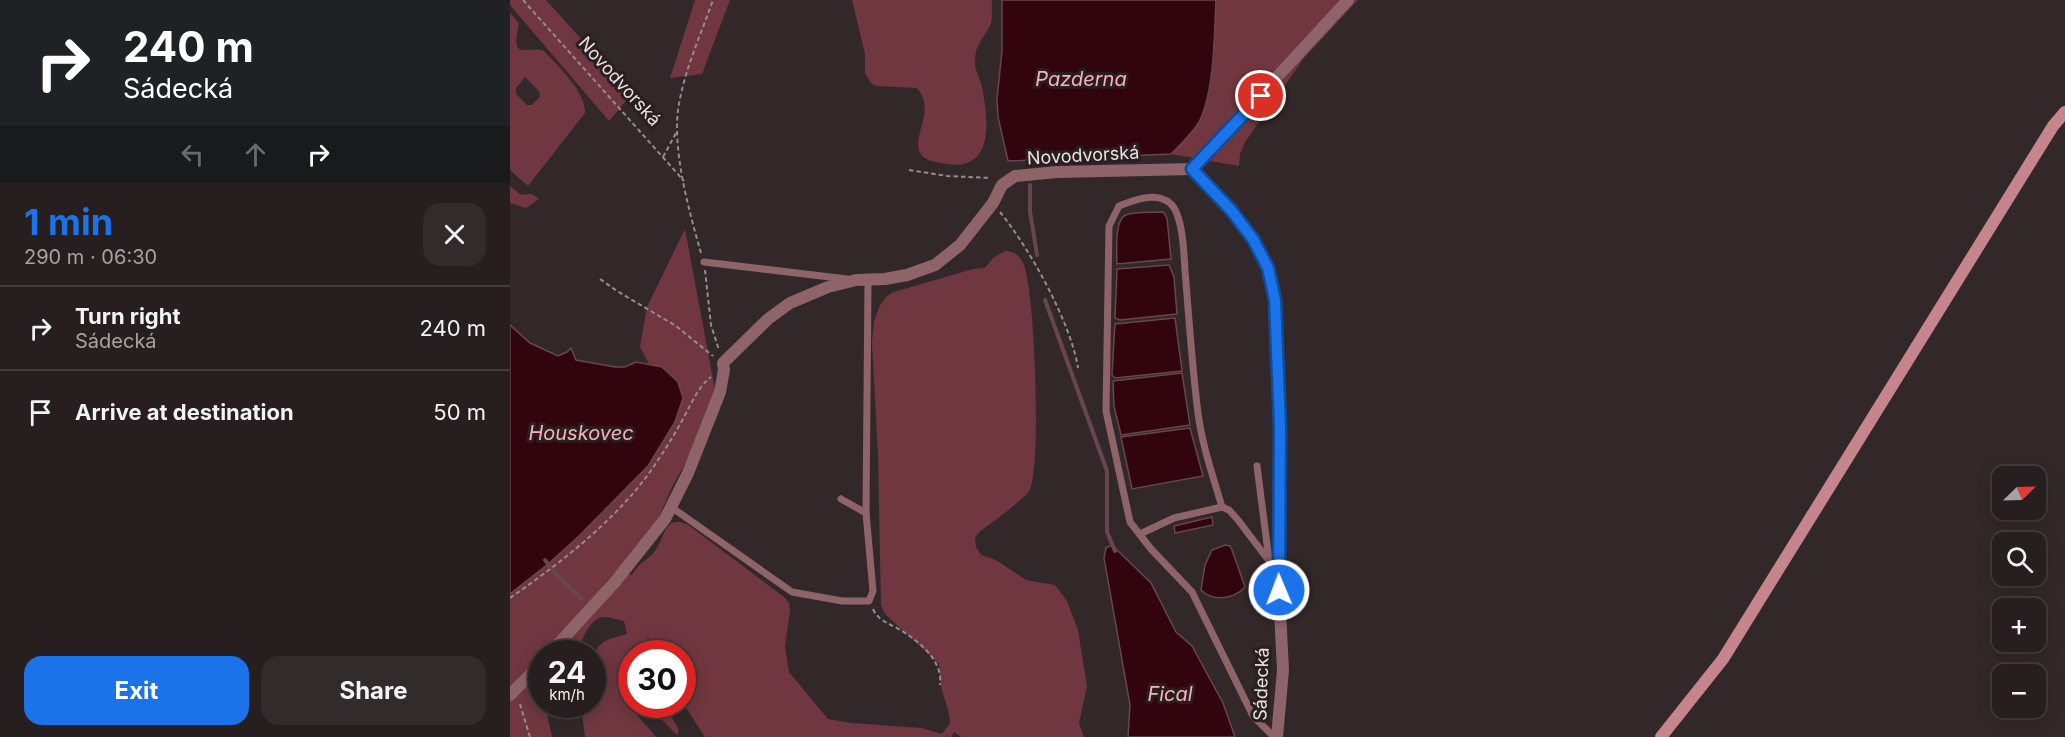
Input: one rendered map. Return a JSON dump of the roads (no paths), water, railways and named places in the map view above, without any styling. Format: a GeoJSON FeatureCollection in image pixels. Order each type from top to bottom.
{"type":"FeatureCollection","features":[{"type":"Feature","properties":{"kind":"main road"},"geometry":{"type":"LineString","coordinates":[[1661,737],[1723,659],[2053,126],[2065,112]]}},
{"type":"Feature","properties":{"kind":"street"},"geometry":{"type":"LineString","coordinates":[[1192,169],[1348,0]]}},
{"type":"Feature","properties":{"kind":"street","name":"Novodvorská"},"geometry":{"type":"LineString","coordinates":[[671,507],[688,473],[716,402],[723,367],[768,319],[790,303],[828,286],[907,275],[935,265],[960,245],[993,203],[1002,185],[1015,176],[1058,172],[1192,169]]}},
{"type":"Feature","properties":{"kind":"street","name":"Sádecká"},"geometry":{"type":"LineString","coordinates":[[1192,169],[1231,210],[1253,239],[1268,268],[1275,300],[1280,426],[1278,572],[1283,670],[1276,737]]}},
{"type":"Feature","properties":{"kind":"street"},"geometry":{"type":"LineString","coordinates":[[562,640],[622,573],[665,519],[671,507]]}},
{"type":"Feature","properties":{"kind":"street"},"geometry":{"type":"LineString","coordinates":[[513,692],[528,677]]}},
{"type":"Feature","properties":{"kind":"lane"},"geometry":{"type":"LineString","coordinates":[[1222,507],[1198,414],[1178,215],[1173,205],[1165,200],[1153,197],[1131,201],[1119,206],[1109,226],[1106,411],[1130,522],[1165,565],[1192,592],[1253,716],[1276,737]]}},
{"type":"Feature","properties":{"kind":"lane"},"geometry":{"type":"LineString","coordinates":[[671,507],[792,592],[843,601],[869,601],[873,591],[866,513],[862,280],[704,262]]}},
{"type":"Feature","properties":{"kind":"lane"},"geometry":{"type":"LineString","coordinates":[[1257,466],[1269,560]]}},
{"type":"Feature","properties":{"kind":"lane"},"geometry":{"type":"LineString","coordinates":[[841,499],[866,513]]}},
{"type":"Feature","properties":{"kind":"lane"},"geometry":{"type":"LineString","coordinates":[[1140,534],[1174,518],[1222,507],[1234,515],[1278,572]]}},
{"type":"Feature","properties":{"kind":"water","name":"Pazderna"},"geometry":{"type":"Polygon","coordinates":[[[1002,0],[1216,0],[1211,79],[1199,122],[1171,154],[1008,161],[998,117],[997,99],[1002,51],[1002,0]]]}},
{"type":"Feature","properties":{"kind":"water"},"geometry":{"type":"Polygon","coordinates":[[[1163,212],[1167,218],[1171,259],[1117,264],[1117,237],[1122,218],[1134,213],[1163,212]]]}},
{"type":"Feature","properties":{"kind":"water"},"geometry":{"type":"Polygon","coordinates":[[[1169,265],[1174,277],[1177,314],[1120,320],[1115,318],[1117,269],[1169,265]]]}},
{"type":"Feature","properties":{"kind":"water"},"geometry":{"type":"Polygon","coordinates":[[[1175,318],[1182,371],[1115,378],[1112,375],[1115,324],[1175,318]]]}},
{"type":"Feature","properties":{"kind":"water","name":"Houskovec"},"geometry":{"type":"Polygon","coordinates":[[[510,325],[530,343],[558,356],[571,348],[576,360],[615,367],[625,367],[636,362],[662,367],[678,382],[683,398],[675,422],[648,466],[579,536],[510,594],[510,325]]]}},
{"type":"Feature","properties":{"kind":"water"},"geometry":{"type":"Polygon","coordinates":[[[1182,373],[1190,425],[1121,435],[1114,406],[1113,381],[1182,373]]]}},
{"type":"Feature","properties":{"kind":"water"},"geometry":{"type":"Polygon","coordinates":[[[1190,428],[1203,476],[1132,489],[1121,437],[1190,428]]]}},
{"type":"Feature","properties":{"kind":"water"},"geometry":{"type":"Polygon","coordinates":[[[1212,517],[1213,525],[1175,533],[1174,526],[1212,517]]]}},
{"type":"Feature","properties":{"kind":"water","name":"Fical"},"geometry":{"type":"Polygon","coordinates":[[[1112,545],[1151,583],[1176,632],[1192,646],[1223,703],[1235,737],[1128,737],[1130,705],[1104,558],[1106,548],[1112,545]]]}},
{"type":"Feature","properties":{"kind":"water"},"geometry":{"type":"Polygon","coordinates":[[[1225,545],[1230,546],[1232,550],[1245,587],[1223,598],[1211,596],[1201,590],[1205,565],[1212,550],[1225,545]]]}},
{"type":"Feature","properties":{"kind":"waterway"},"geometry":{"type":"LineString","coordinates":[[1030,185],[1030,211],[1037,255]]}},
{"type":"Feature","properties":{"kind":"waterway"},"geometry":{"type":"LineString","coordinates":[[1045,300],[1107,471],[1107,532],[1115,551]]}},
{"type":"Feature","properties":{"kind":"waterway"},"geometry":{"type":"LineString","coordinates":[[545,560],[582,599]]}}]}
